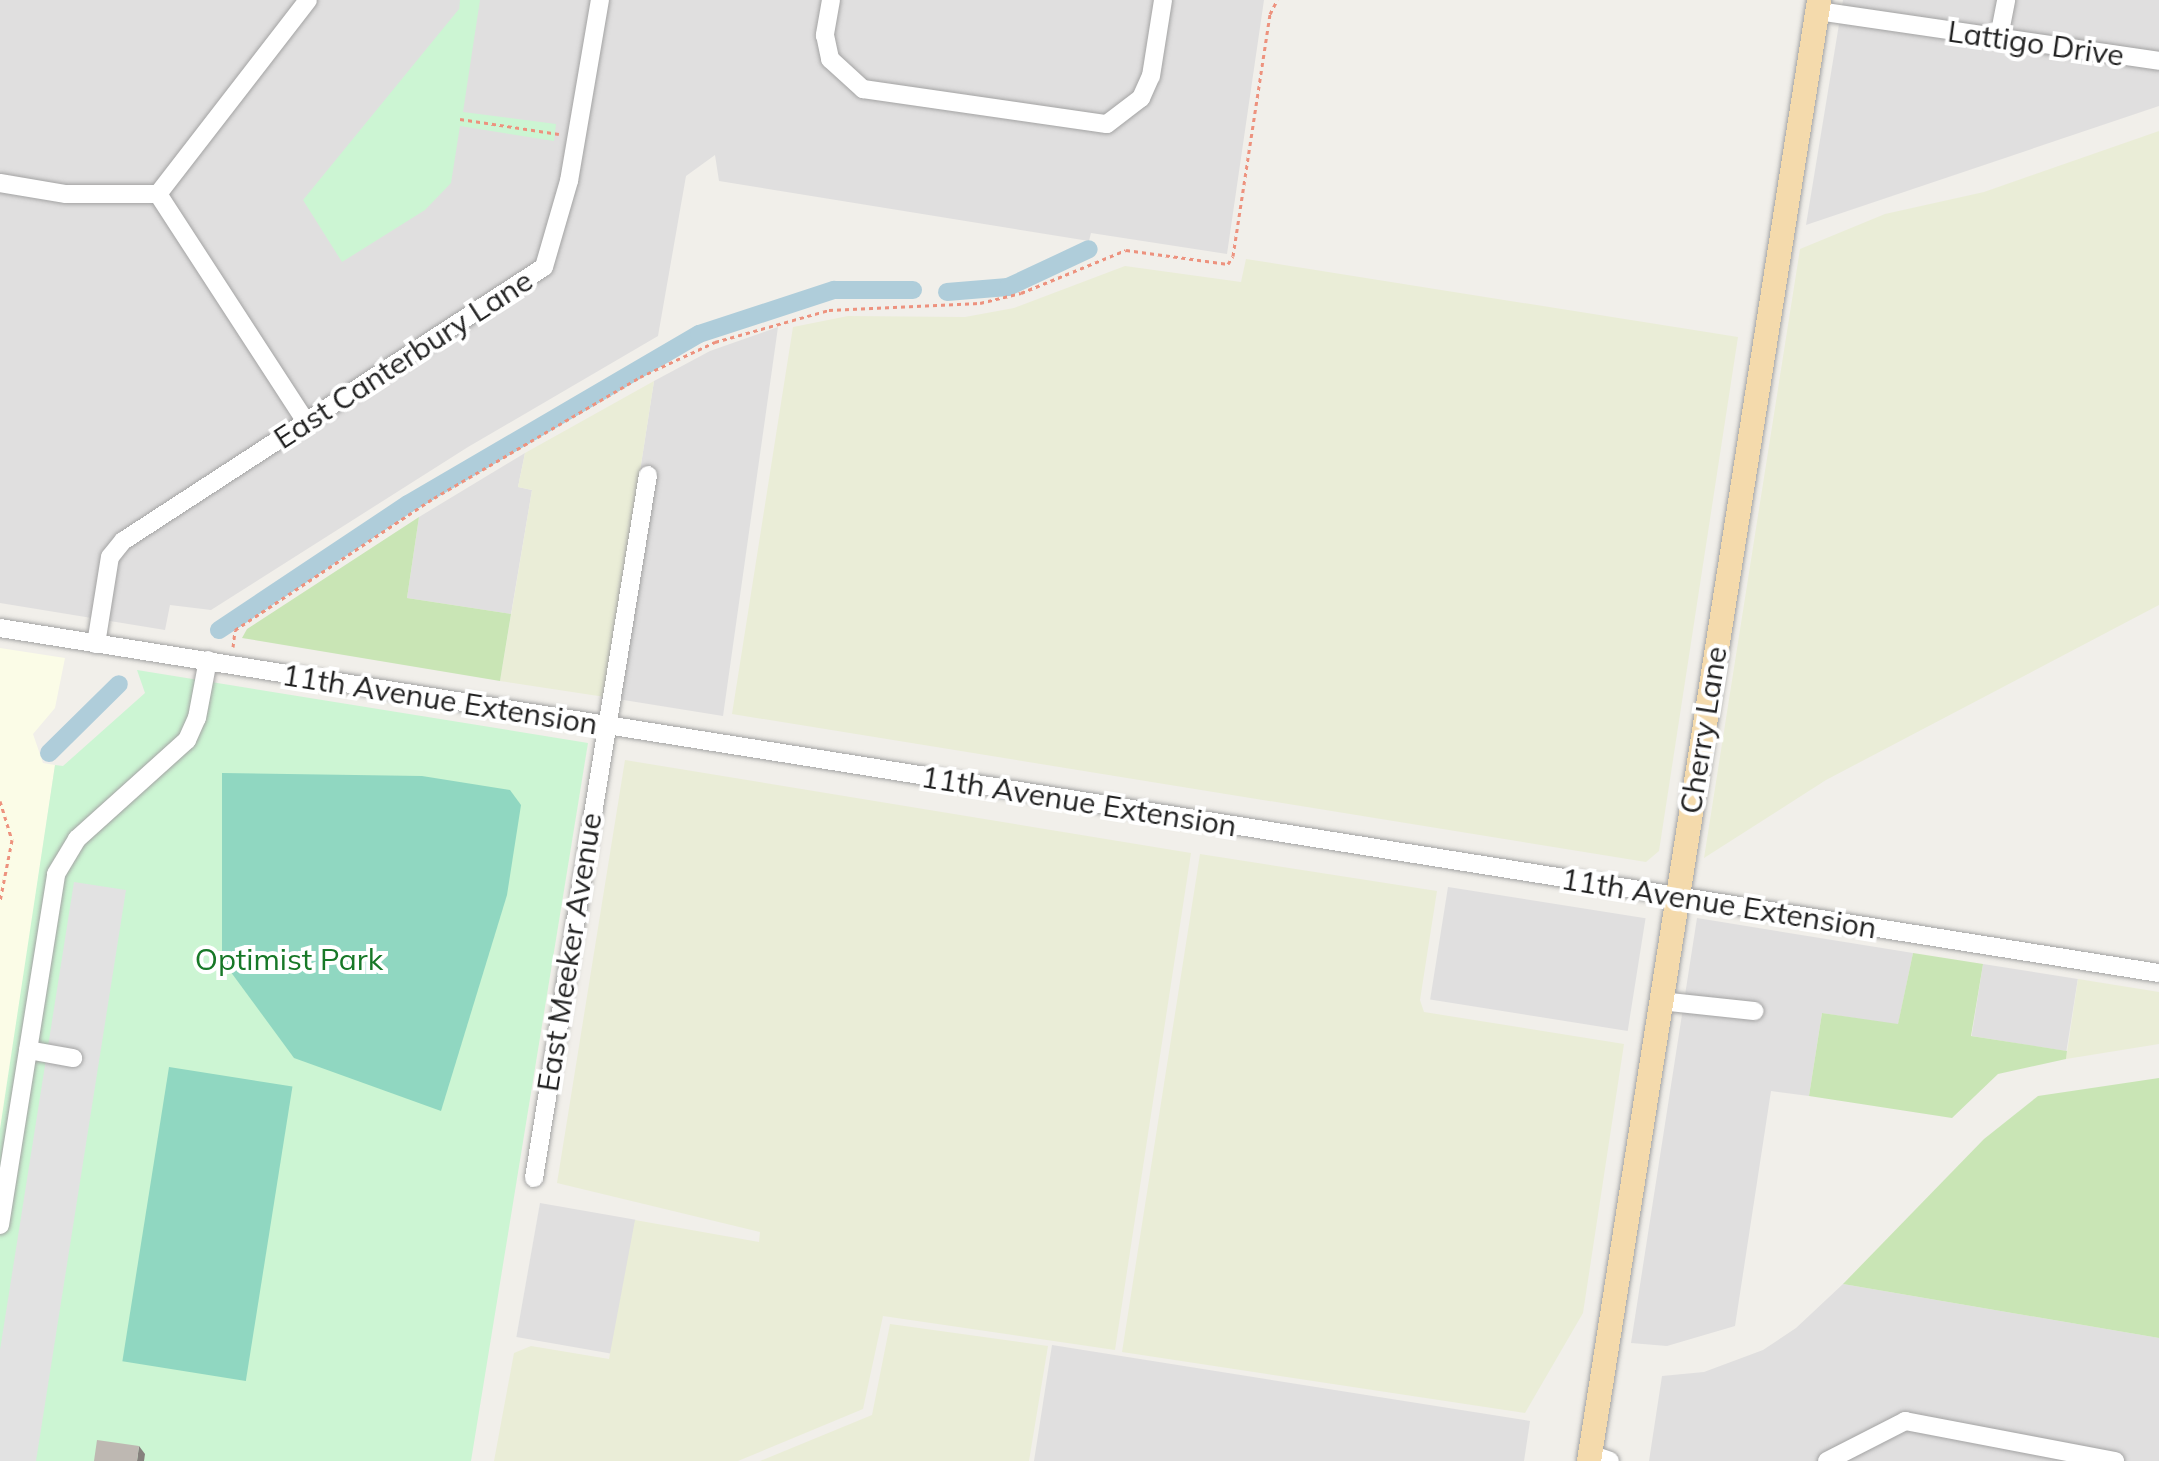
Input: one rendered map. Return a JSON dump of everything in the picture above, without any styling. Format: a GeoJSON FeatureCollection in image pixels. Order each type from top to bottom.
{"type":"FeatureCollection","features":[{"type":"Feature","properties":{"kind":"main road","name":"Cherry Lane"},"geometry":{"type":"LineString","coordinates":[[1596,1459],[1676,896],[1819,5]]}},
{"type":"Feature","properties":{"kind":"street"},"geometry":{"type":"LineString","coordinates":[[158,194],[308,0]]}},
{"type":"Feature","properties":{"kind":"street","name":"East Canterbury Lane"},"geometry":{"type":"LineString","coordinates":[[96,644],[110,557],[123,541],[544,267],[555,244],[600,0]]}},
{"type":"Feature","properties":{"kind":"street"},"geometry":{"type":"LineString","coordinates":[[831,0],[825,35],[830,59],[863,89],[1107,124],[1123,117],[1151,76],[1163,0]]}},
{"type":"Feature","properties":{"kind":"street"},"geometry":{"type":"LineString","coordinates":[[1999,37],[2006,0]]}},
{"type":"Feature","properties":{"kind":"street","name":"Lattigo Drive"},"geometry":{"type":"LineString","coordinates":[[1819,5],[2159,61]]}},
{"type":"Feature","properties":{"kind":"street"},"geometry":{"type":"LineString","coordinates":[[0,183],[66,194],[158,194]]}},
{"type":"Feature","properties":{"kind":"street"},"geometry":{"type":"LineString","coordinates":[[158,194],[306,422]]}},
{"type":"Feature","properties":{"kind":"street","name":"East Meeker Avenue"},"geometry":{"type":"LineString","coordinates":[[534,1178],[604,726],[648,475]]}},
{"type":"Feature","properties":{"kind":"street","name":"11th Avenue Extension"},"geometry":{"type":"LineString","coordinates":[[0,628],[2159,973]]}},
{"type":"Feature","properties":{"kind":"street"},"geometry":{"type":"LineString","coordinates":[[0,1225],[56,874],[64,855],[187,740],[197,718],[208,660]]}},
{"type":"Feature","properties":{"kind":"street"},"geometry":{"type":"LineString","coordinates":[[1660,1001],[1754,1011]]}},
{"type":"Feature","properties":{"kind":"street"},"geometry":{"type":"LineString","coordinates":[[28,1050],[73,1058]]}},
{"type":"Feature","properties":{"kind":"street"},"geometry":{"type":"LineString","coordinates":[[1827,1461],[1905,1421],[2115,1461]]}},
{"type":"Feature","properties":{"kind":"path"},"geometry":{"type":"LineString","coordinates":[[230,664],[235,630],[434,498],[640,377],[715,342],[829,310],[980,303],[1021,293],[1126,250],[1228,264],[1233,256],[1270,14],[1277,0]]}},
{"type":"Feature","properties":{"kind":"path"},"geometry":{"type":"LineString","coordinates":[[460,119],[575,137]]}},
{"type":"Feature","properties":{"kind":"path"},"geometry":{"type":"LineString","coordinates":[[0,801],[12,840],[0,901]]}},
{"type":"Feature","properties":{"kind":"shaded area"},"geometry":{"type":"Polygon","coordinates":[[[0,0],[1264,0],[1227,254],[1091,233],[1089,241],[719,181],[715,155],[686,176],[658,336],[468,447],[211,610],[170,605],[165,630],[0,603],[0,0]]]}},
{"type":"Feature","properties":{"kind":"shaded area"},"geometry":{"type":"Polygon","coordinates":[[[1843,0],[2159,0],[2159,106],[1806,225],[1843,0]]]}},
{"type":"Feature","properties":{"kind":"shaded area"},"geometry":{"type":"Polygon","coordinates":[[[2159,131],[2159,605],[1826,780],[1704,858],[1800,249],[1885,214],[1984,192],[2159,131]]]}},
{"type":"Feature","properties":{"kind":"shaded area"},"geometry":{"type":"Polygon","coordinates":[[[1246,259],[1738,337],[1659,851],[1646,862],[732,714],[793,327],[848,316],[965,317],[1014,308],[1125,266],[1241,282],[1246,259]]]}},
{"type":"Feature","properties":{"kind":"shaded area"},"geometry":{"type":"Polygon","coordinates":[[[778,327],[723,716],[605,697],[654,381],[710,351],[778,327]]]}},
{"type":"Feature","properties":{"kind":"shaded area"},"geometry":{"type":"Polygon","coordinates":[[[654,381],[605,697],[500,681],[532,490],[518,487],[525,453],[654,381]]]}},
{"type":"Feature","properties":{"kind":"shaded area"},"geometry":{"type":"Polygon","coordinates":[[[525,453],[518,487],[532,490],[511,614],[407,598],[419,517],[525,453]]]}},
{"type":"Feature","properties":{"kind":"shaded area"},"geometry":{"type":"Polygon","coordinates":[[[0,648],[65,658],[55,708],[33,734],[43,763],[55,765],[0,1138],[0,648]]]}},
{"type":"Feature","properties":{"kind":"shaded area"},"geometry":{"type":"Polygon","coordinates":[[[625,760],[1191,853],[1115,1350],[883,1316],[863,1409],[738,1461],[494,1461],[514,1353],[531,1346],[609,1359],[635,1220],[759,1242],[760,1232],[557,1183],[625,760]]]}},
{"type":"Feature","properties":{"kind":"shaded area"},"geometry":{"type":"Polygon","coordinates":[[[1200,854],[1437,891],[1420,1000],[1424,1012],[1624,1044],[1583,1313],[1525,1413],[1122,1352],[1200,854]]]}},
{"type":"Feature","properties":{"kind":"shaded area"},"geometry":{"type":"Polygon","coordinates":[[[74,882],[126,890],[36,1461],[0,1461],[0,1350],[74,882]]]}},
{"type":"Feature","properties":{"kind":"shaded area"},"geometry":{"type":"Polygon","coordinates":[[[1448,887],[1646,918],[1628,1031],[1430,1000],[1448,887]]]}},
{"type":"Feature","properties":{"kind":"shaded area"},"geometry":{"type":"Polygon","coordinates":[[[1697,918],[1913,953],[1898,1025],[1822,1013],[1809,1096],[1771,1091],[1735,1326],[1667,1346],[1631,1343],[1697,918]]]}},
{"type":"Feature","properties":{"kind":"shaded area"},"geometry":{"type":"Polygon","coordinates":[[[1983,964],[2078,979],[2066,1051],[1972,1036],[1983,964]]]}},
{"type":"Feature","properties":{"kind":"shaded area"},"geometry":{"type":"Polygon","coordinates":[[[2078,979],[2159,992],[2159,1044],[2066,1059],[2078,979]]]}},
{"type":"Feature","properties":{"kind":"shaded area"},"geometry":{"type":"Polygon","coordinates":[[[540,1203],[636,1220],[612,1354],[516,1337],[540,1203]]]}},
{"type":"Feature","properties":{"kind":"shaded area"},"geometry":{"type":"Polygon","coordinates":[[[1843,1284],[2159,1338],[2159,1461],[1649,1461],[1662,1376],[1704,1372],[1763,1350],[1796,1328],[1843,1284]]]}},
{"type":"Feature","properties":{"kind":"shaded area"},"geometry":{"type":"Polygon","coordinates":[[[890,1324],[1048,1346],[1029,1461],[760,1461],[872,1415],[890,1324]]]}},
{"type":"Feature","properties":{"kind":"shaded area"},"geometry":{"type":"Polygon","coordinates":[[[1052,1345],[1530,1421],[1524,1461],[1034,1461],[1052,1345]]]}},
{"type":"Feature","properties":{"kind":"green space"},"geometry":{"type":"Polygon","coordinates":[[[460,0],[480,0],[463,112],[556,124],[554,141],[460,126],[451,183],[425,210],[342,262],[303,200],[459,9],[460,0]]]}},
{"type":"Feature","properties":{"kind":"green space"},"geometry":{"type":"Polygon","coordinates":[[[419,517],[407,598],[511,614],[500,681],[242,638],[247,629],[419,517]]]}},
{"type":"Feature","properties":{"kind":"green space","name":"Optimist Park"},"geometry":{"type":"Polygon","coordinates":[[[137,670],[588,743],[471,1461],[0,1461],[0,1129],[55,765],[63,766],[145,693],[137,670]]]}},
{"type":"Feature","properties":{"kind":"green space"},"geometry":{"type":"Polygon","coordinates":[[[222,773],[422,776],[510,790],[521,805],[507,895],[441,1111],[294,1058],[222,960],[222,773]]]}},
{"type":"Feature","properties":{"kind":"green space"},"geometry":{"type":"Polygon","coordinates":[[[1913,953],[1983,964],[1971,1036],[2067,1051],[2066,1059],[1998,1074],[1952,1118],[1809,1096],[1822,1013],[1898,1024],[1913,953]]]}},
{"type":"Feature","properties":{"kind":"green space"},"geometry":{"type":"Polygon","coordinates":[[[169,1067],[292,1087],[246,1381],[122,1361],[169,1067]]]}},
{"type":"Feature","properties":{"kind":"green space"},"geometry":{"type":"Polygon","coordinates":[[[2159,1078],[2159,1338],[1843,1284],[1984,1139],[2038,1096],[2159,1078]]]}},
{"type":"Feature","properties":{"kind":"building"},"geometry":{"type":"Polygon","coordinates":[[[97,1440],[139,1446],[137,1461],[94,1461],[97,1440]]]}},
{"type":"Feature","properties":{"kind":"waterway"},"geometry":{"type":"LineString","coordinates":[[947,292],[1008,287],[1089,249]]}},
{"type":"Feature","properties":{"kind":"waterway"},"geometry":{"type":"LineString","coordinates":[[219,630],[408,504],[699,334],[834,290],[913,290]]}},
{"type":"Feature","properties":{"kind":"waterway"},"geometry":{"type":"LineString","coordinates":[[49,753],[119,684]]}}]}
